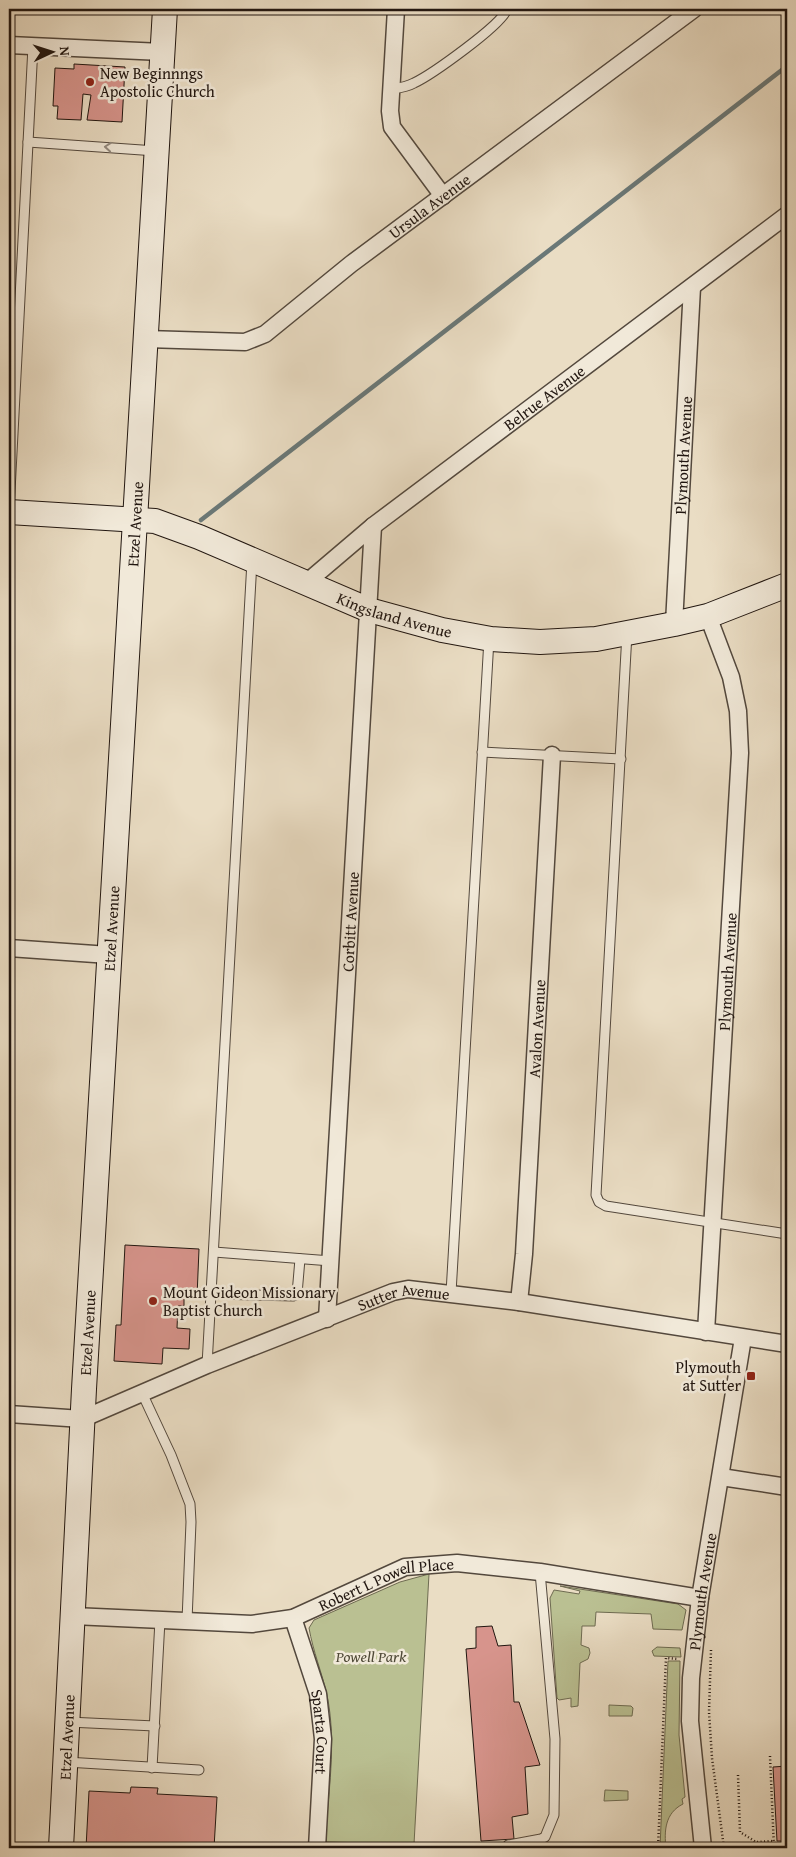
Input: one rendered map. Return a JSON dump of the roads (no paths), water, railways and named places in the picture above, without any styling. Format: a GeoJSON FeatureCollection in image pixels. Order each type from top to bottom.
{"type":"FeatureCollection","features":[{"type":"Feature","properties":{"kind":"street","name":"Etzel Avenue"},"geometry":{"type":"LineString","coordinates":[[61,1848],[82,1419],[165,9]]}},
{"type":"Feature","properties":{"kind":"street"},"geometry":{"type":"LineString","coordinates":[[396,9],[392,127],[443,196]]}},
{"type":"Feature","properties":{"kind":"street","name":"Ursula Avenue"},"geometry":{"type":"LineString","coordinates":[[146,339],[245,342],[265,334],[352,264],[684,11]]}},
{"type":"Feature","properties":{"kind":"street"},"geometry":{"type":"LineString","coordinates":[[9,45],[162,52]]}},
{"type":"Feature","properties":{"kind":"street","name":"Belrue Avenue"},"geometry":{"type":"LineString","coordinates":[[306,583],[373,526],[787,215]]}},
{"type":"Feature","properties":{"kind":"street","name":"Plymouth Avenue"},"geometry":{"type":"LineString","coordinates":[[674,624],[692,287]]}},
{"type":"Feature","properties":{"kind":"street","name":"Kingsland Avenue"},"geometry":{"type":"LineString","coordinates":[[9,512],[136,519],[170,526],[369,610],[442,630],[489,638],[540,642],[596,638],[627,633],[708,616],[787,584]]}},
{"type":"Feature","properties":{"kind":"street","name":"Corbitt Avenue"},"geometry":{"type":"LineString","coordinates":[[328,1319],[373,526]]}},
{"type":"Feature","properties":{"kind":"street","name":"Plymouth Avenue"},"geometry":{"type":"LineString","coordinates":[[706,1332],[740,753],[738,711],[731,677],[708,616]]}},
{"type":"Feature","properties":{"kind":"street","name":"Avalon Avenue"},"geometry":{"type":"LineString","coordinates":[[519,1302],[524,1254],[552,755]]}},
{"type":"Feature","properties":{"kind":"street"},"geometry":{"type":"LineString","coordinates":[[9,948],[109,955]]}},
{"type":"Feature","properties":{"kind":"street","name":"Sutter Avenue"},"geometry":{"type":"LineString","coordinates":[[9,1414],[82,1419],[207,1366],[401,1291],[416,1290],[451,1293],[519,1302],[787,1344]]}},
{"type":"Feature","properties":{"kind":"street","name":"Plymouth Avenue"},"geometry":{"type":"LineString","coordinates":[[703,1848],[690,1721],[691,1678],[700,1598],[722,1477],[743,1338]]}},
{"type":"Feature","properties":{"kind":"street"},"geometry":{"type":"LineString","coordinates":[[722,1477],[787,1487]]}},
{"type":"Feature","properties":{"kind":"street","name":"Robert L Powell Place"},"geometry":{"type":"LineString","coordinates":[[73,1616],[252,1624],[293,1618],[405,1567],[457,1563],[540,1572],[700,1598]]}},
{"type":"Feature","properties":{"kind":"street","name":"Sparta Court"},"geometry":{"type":"LineString","coordinates":[[293,1618],[318,1694],[322,1739],[317,1848]]}},
{"type":"Feature","properties":{"kind":"lane"},"geometry":{"type":"LineString","coordinates":[[392,89],[412,84],[432,73],[498,22],[507,9]]}},
{"type":"Feature","properties":{"kind":"lane"},"geometry":{"type":"LineString","coordinates":[[9,522],[33,46]]}},
{"type":"Feature","properties":{"kind":"lane"},"geometry":{"type":"LineString","coordinates":[[28,142],[156,151]]}},
{"type":"Feature","properties":{"kind":"lane"},"geometry":{"type":"LineString","coordinates":[[207,1366],[252,561]]}},
{"type":"Feature","properties":{"kind":"lane"},"geometry":{"type":"LineString","coordinates":[[627,633],[596,1195],[600,1202],[606,1206],[787,1234]]}},
{"type":"Feature","properties":{"kind":"lane"},"geometry":{"type":"LineString","coordinates":[[451,1293],[489,638]]}},
{"type":"Feature","properties":{"kind":"lane"},"geometry":{"type":"LineString","coordinates":[[482,752],[621,759]]}},
{"type":"Feature","properties":{"kind":"lane"},"geometry":{"type":"LineString","coordinates":[[214,1252],[331,1261]]}},
{"type":"Feature","properties":{"kind":"lane"},"geometry":{"type":"LineString","coordinates":[[211,1294],[292,1296],[297,1294],[300,1259]]}},
{"type":"Feature","properties":{"kind":"lane"},"geometry":{"type":"LineString","coordinates":[[142,1394],[171,1455],[190,1504],[187,1621]]}},
{"type":"Feature","properties":{"kind":"lane"},"geometry":{"type":"LineString","coordinates":[[508,1846],[542,1839],[554,1815],[555,1739],[540,1572]]}},
{"type":"Feature","properties":{"kind":"lane"},"geometry":{"type":"LineString","coordinates":[[152,1768],[160,1620]]}},
{"type":"Feature","properties":{"kind":"lane"},"geometry":{"type":"LineString","coordinates":[[67,1722],[155,1726]]}},
{"type":"Feature","properties":{"kind":"lane"},"geometry":{"type":"LineString","coordinates":[[65,1762],[198,1770]]}},
{"type":"Feature","properties":{"kind":"waterway"},"geometry":{"type":"LineString","coordinates":[[201,520],[787,66]]}},
{"type":"Feature","properties":{"kind":"place","name":"New Beginnngs Apostolic Church"},"geometry":{"type":"Point","coordinates":[90,82]}},
{"type":"Feature","properties":{"kind":"place","name":"Mount Gideon Missionary Baptist Church"},"geometry":{"type":"Point","coordinates":[153,1301]}},
{"type":"Feature","properties":{"kind":"place","name":"Plymouth at Sutter"},"geometry":{"type":"Point","coordinates":[751,1376]}},
{"type":"Feature","properties":{"kind":"park label","name":"Powell Park"},"geometry":{"type":"Point","coordinates":[371,1656]}}]}
